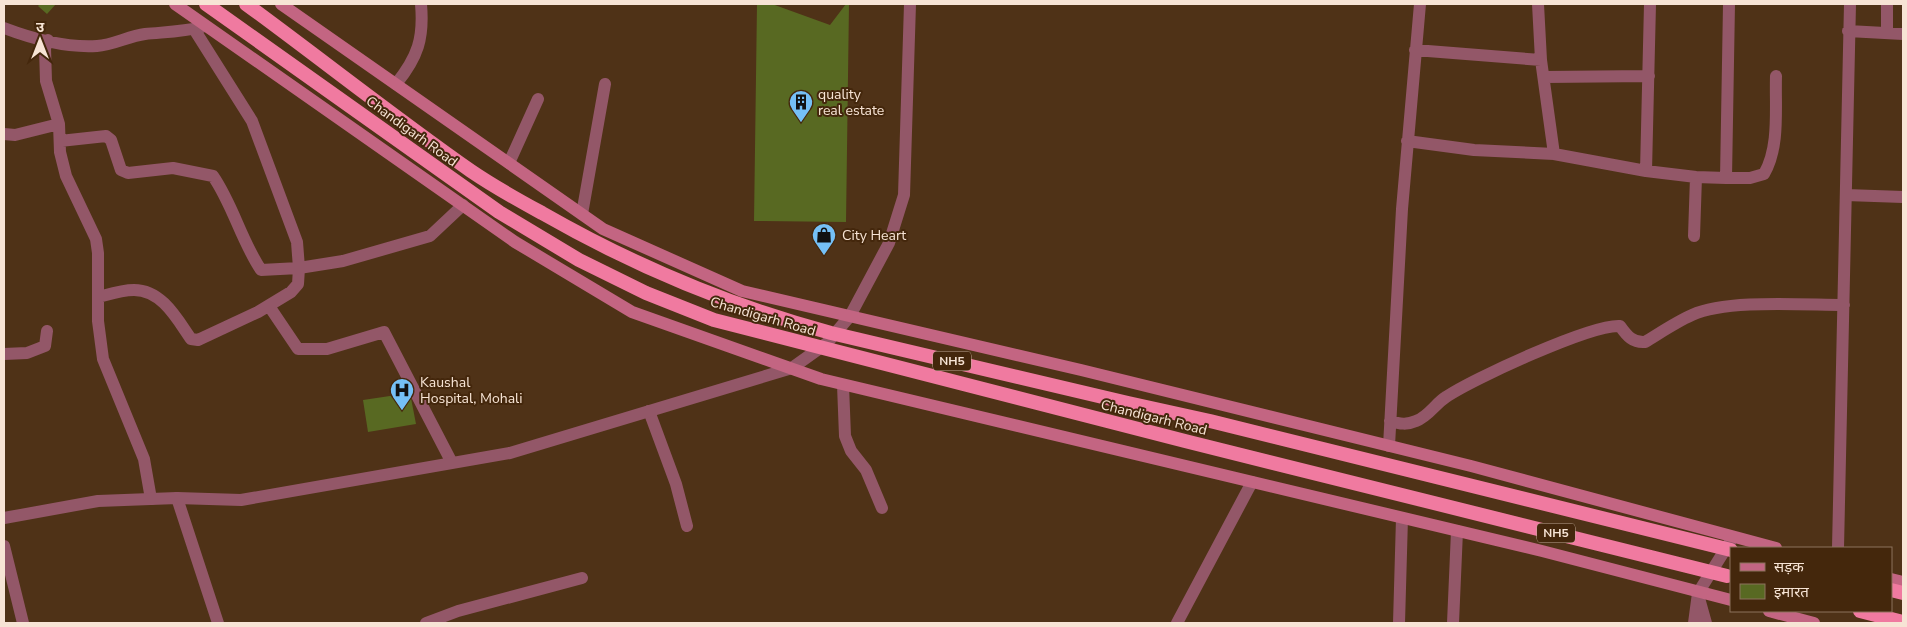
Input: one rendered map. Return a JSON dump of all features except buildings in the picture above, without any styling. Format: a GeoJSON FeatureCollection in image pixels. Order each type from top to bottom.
{"type":"FeatureCollection","features":[{"type":"Feature","properties":{"kind":"highway","name":"Chandigarh Road"},"geometry":{"type":"LineString","coordinates":[[206,4],[480,200],[578,260],[646,293],[714,320],[820,349],[1729,577]]}},
{"type":"Feature","properties":{"kind":"highway","name":"NH5"},"geometry":{"type":"LineString","coordinates":[[246,4],[340,76],[470,170],[502,190],[615,254],[719,297],[798,324],[840,335],[1732,543]]}},
{"type":"Feature","properties":{"kind":"highway"},"geometry":{"type":"LineString","coordinates":[[1864,612],[1903,622]]}},
{"type":"Feature","properties":{"kind":"main road"},"geometry":{"type":"LineString","coordinates":[[175,4],[515,242],[632,312],[843,385],[1542,551],[1730,600]]}},
{"type":"Feature","properties":{"kind":"main road"},"geometry":{"type":"LineString","coordinates":[[281,4],[604,229],[742,291],[1081,370],[1389,446],[1732,543],[1767,547]]}},
{"type":"Feature","properties":{"kind":"main road"},"geometry":{"type":"LineString","coordinates":[[1773,612],[1814,623]]}},
{"type":"Feature","properties":{"kind":"street"},"geometry":{"type":"LineString","coordinates":[[396,84],[412,64],[423,26],[421,4]]}},
{"type":"Feature","properties":{"kind":"street"},"geometry":{"type":"LineString","coordinates":[[4,518],[98,502],[177,498],[242,500],[451,461],[510,453],[792,368],[827,343],[850,316],[881,260],[903,201],[908,108],[910,4]]}},
{"type":"Feature","properties":{"kind":"street"},"geometry":{"type":"LineString","coordinates":[[1389,446],[1407,141],[1420,4]]}},
{"type":"Feature","properties":{"kind":"street"},"geometry":{"type":"LineString","coordinates":[[1538,4],[1541,60],[1545,77],[1554,154]]}},
{"type":"Feature","properties":{"kind":"street"},"geometry":{"type":"LineString","coordinates":[[1646,171],[1650,4]]}},
{"type":"Feature","properties":{"kind":"street"},"geometry":{"type":"LineString","coordinates":[[1726,178],[1729,4]]}},
{"type":"Feature","properties":{"kind":"street"},"geometry":{"type":"LineString","coordinates":[[1838,547],[1838,478],[1844,305],[1850,4]]}},
{"type":"Feature","properties":{"kind":"street"},"geometry":{"type":"LineString","coordinates":[[1887,4],[1887,33]]}},
{"type":"Feature","properties":{"kind":"street"},"geometry":{"type":"LineString","coordinates":[[4,28],[29,37],[66,44],[97,46],[127,37],[207,26]]}},
{"type":"Feature","properties":{"kind":"street"},"geometry":{"type":"LineString","coordinates":[[99,296],[134,290],[152,293],[170,310],[191,339],[198,340],[269,306],[291,292],[298,284],[297,242],[252,121],[194,29]]}},
{"type":"Feature","properties":{"kind":"street"},"geometry":{"type":"LineString","coordinates":[[1848,31],[1903,34]]}},
{"type":"Feature","properties":{"kind":"street"},"geometry":{"type":"LineString","coordinates":[[48,40],[45,48],[46,81],[59,124],[66,176],[96,239],[100,268],[98,321],[103,359],[144,459],[151,499]]}},
{"type":"Feature","properties":{"kind":"street"},"geometry":{"type":"LineString","coordinates":[[1415,50],[1541,60]]}},
{"type":"Feature","properties":{"kind":"street"},"geometry":{"type":"LineString","coordinates":[[1545,77],[1649,76]]}},
{"type":"Feature","properties":{"kind":"street"},"geometry":{"type":"LineString","coordinates":[[1407,141],[1474,150],[1554,154],[1646,171],[1696,177],[1750,178],[1764,174],[1770,165],[1774,149],[1776,76]]}},
{"type":"Feature","properties":{"kind":"street"},"geometry":{"type":"LineString","coordinates":[[582,214],[604,84]]}},
{"type":"Feature","properties":{"kind":"street"},"geometry":{"type":"LineString","coordinates":[[509,163],[538,99]]}},
{"type":"Feature","properties":{"kind":"street"},"geometry":{"type":"LineString","coordinates":[[4,134],[14,135],[59,124]]}},
{"type":"Feature","properties":{"kind":"street"},"geometry":{"type":"LineString","coordinates":[[60,141],[106,136],[112,140],[121,170],[128,173],[173,168],[213,176],[221,188],[245,242],[261,270],[299,268],[343,261],[430,236],[463,206]]}},
{"type":"Feature","properties":{"kind":"street"},"geometry":{"type":"LineString","coordinates":[[1694,236],[1696,177]]}},
{"type":"Feature","properties":{"kind":"street"},"geometry":{"type":"LineString","coordinates":[[1846,195],[1903,197]]}},
{"type":"Feature","properties":{"kind":"street"},"geometry":{"type":"LineString","coordinates":[[1390,421],[1402,425],[1418,421],[1446,396],[1504,367],[1590,332],[1612,326],[1620,326],[1633,341],[1645,342],[1692,315],[1713,309],[1764,304],[1844,305]]}},
{"type":"Feature","properties":{"kind":"street"},"geometry":{"type":"LineString","coordinates":[[269,306],[298,349],[327,349],[384,332],[451,461]]}},
{"type":"Feature","properties":{"kind":"street"},"geometry":{"type":"LineString","coordinates":[[4,354],[27,353],[44,346],[47,331]]}},
{"type":"Feature","properties":{"kind":"street"},"geometry":{"type":"LineString","coordinates":[[843,385],[845,436],[851,451],[866,470],[882,508]]}},
{"type":"Feature","properties":{"kind":"street"},"geometry":{"type":"LineString","coordinates":[[649,411],[676,484],[687,526]]}},
{"type":"Feature","properties":{"kind":"street"},"geometry":{"type":"LineString","coordinates":[[1177,623],[1252,482]]}},
{"type":"Feature","properties":{"kind":"street"},"geometry":{"type":"LineString","coordinates":[[177,498],[218,623]]}},
{"type":"Feature","properties":{"kind":"street"},"geometry":{"type":"LineString","coordinates":[[1399,623],[1402,518]]}},
{"type":"Feature","properties":{"kind":"street"},"geometry":{"type":"LineString","coordinates":[[1452,623],[1457,531]]}},
{"type":"Feature","properties":{"kind":"street"},"geometry":{"type":"LineString","coordinates":[[1694,623],[1698,593],[1732,543]]}},
{"type":"Feature","properties":{"kind":"street"},"geometry":{"type":"LineString","coordinates":[[4,546],[10,598],[23,623]]}},
{"type":"Feature","properties":{"kind":"street"},"geometry":{"type":"LineString","coordinates":[[426,623],[458,611],[582,578]]}},
{"type":"Feature","properties":{"kind":"street"},"geometry":{"type":"LineString","coordinates":[[1698,593],[1706,623]]}},
{"type":"Feature","properties":{"kind":"place","name":"quality real estate"},"geometry":{"type":"Point","coordinates":[801,123]}},
{"type":"Feature","properties":{"kind":"place","name":"City Heart"},"geometry":{"type":"Point","coordinates":[824,256]}},
{"type":"Feature","properties":{"kind":"place","name":"Kaushal Hospital, Mohali"},"geometry":{"type":"Point","coordinates":[402,411]}}]}
